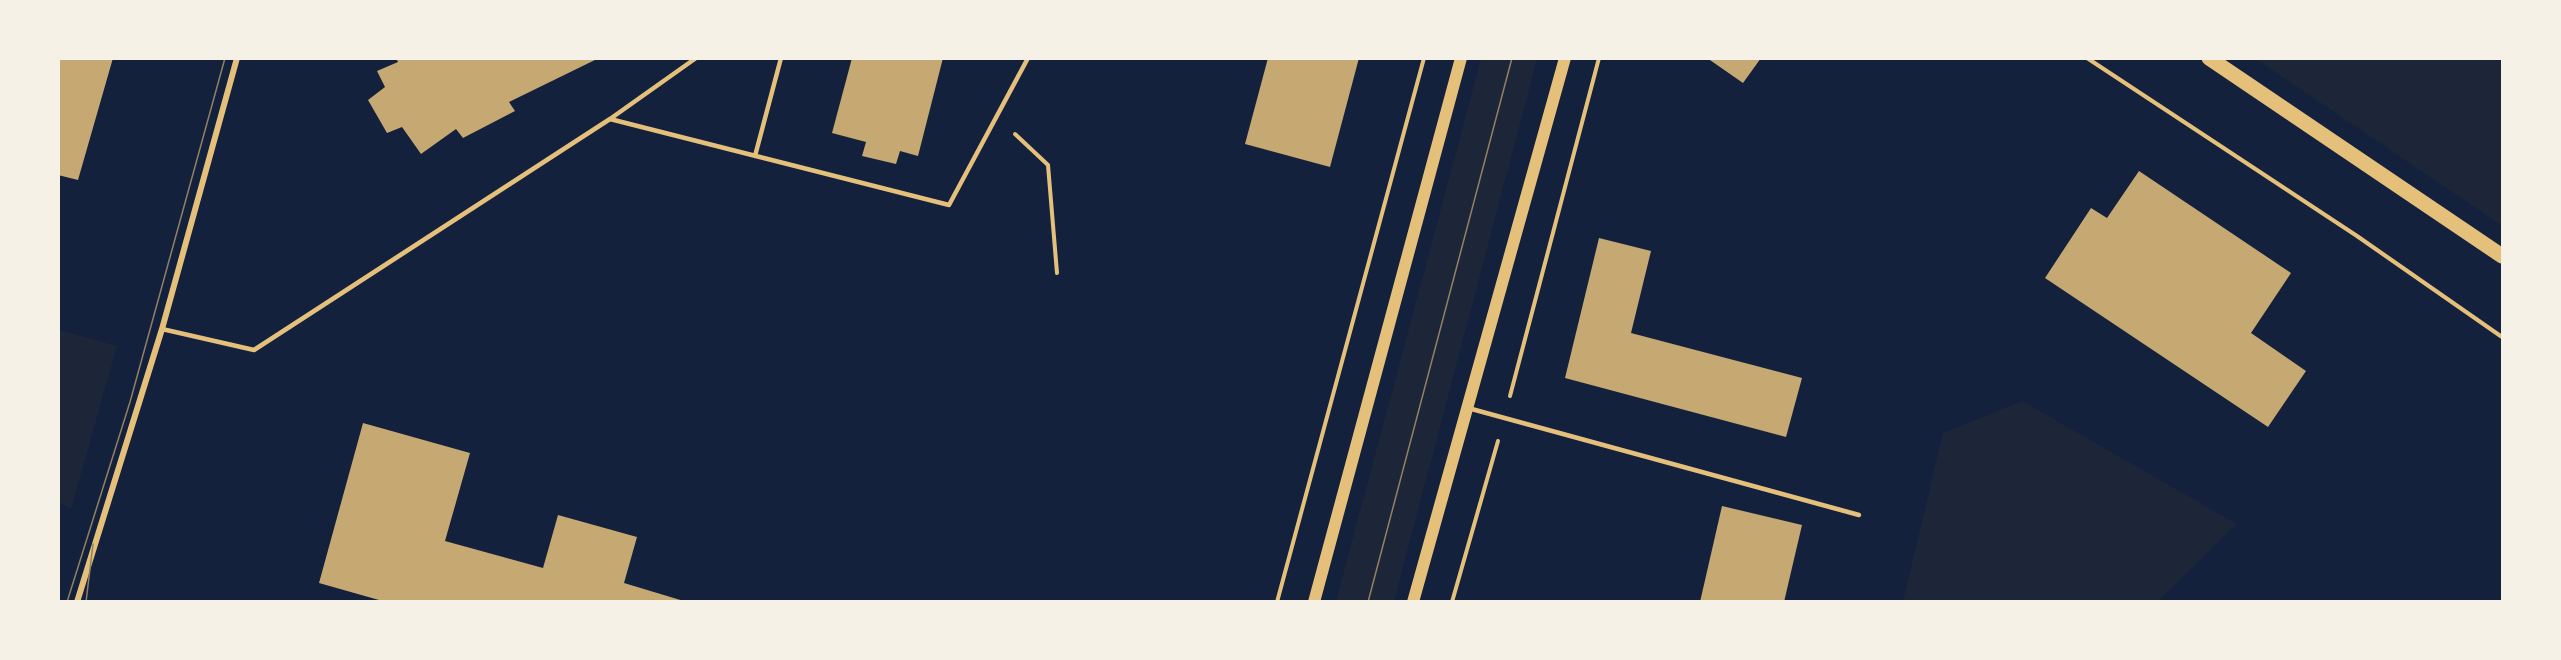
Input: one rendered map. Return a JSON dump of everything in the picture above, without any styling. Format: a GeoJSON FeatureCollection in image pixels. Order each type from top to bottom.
{"type":"FeatureCollection","features":[{"type":"Feature","properties":{"kind":"main road"},"geometry":{"type":"LineString","coordinates":[[1314,602],[1461,58]]}},
{"type":"Feature","properties":{"kind":"main road"},"geometry":{"type":"LineString","coordinates":[[1413,602],[1564,58]]}},
{"type":"Feature","properties":{"kind":"main road"},"geometry":{"type":"LineString","coordinates":[[2209,58],[2502,256]]}},
{"type":"Feature","properties":{"kind":"street"},"geometry":{"type":"LineString","coordinates":[[77,602],[162,329],[237,58]]}},
{"type":"Feature","properties":{"kind":"lane"},"geometry":{"type":"LineString","coordinates":[[162,329],[254,350],[610,119],[696,58]]}},
{"type":"Feature","properties":{"kind":"lane"},"geometry":{"type":"LineString","coordinates":[[755,156],[781,58]]}},
{"type":"Feature","properties":{"kind":"lane"},"geometry":{"type":"LineString","coordinates":[[610,119],[949,205],[1028,58]]}},
{"type":"Feature","properties":{"kind":"lane"},"geometry":{"type":"LineString","coordinates":[[1468,408],[1859,515]]}},
{"type":"Feature","properties":{"kind":"path"},"geometry":{"type":"LineString","coordinates":[[1277,602],[1424,58]]}},
{"type":"Feature","properties":{"kind":"path"},"geometry":{"type":"LineString","coordinates":[[1452,602],[1504,418],[1599,58]]}},
{"type":"Feature","properties":{"kind":"path"},"geometry":{"type":"LineString","coordinates":[[2087,58],[2357,236],[2502,337]]}},
{"type":"Feature","properties":{"kind":"path"},"geometry":{"type":"LineString","coordinates":[[996,117],[1048,165],[1057,273]]}},
{"type":"Feature","properties":{"kind":"shaded area"},"geometry":{"type":"Polygon","coordinates":[[[1481,59],[1537,59],[1394,601],[1336,601],[1481,59]]]}},
{"type":"Feature","properties":{"kind":"shaded area"},"geometry":{"type":"Polygon","coordinates":[[[2256,59],[2502,59],[2502,225],[2501,225],[2256,59]]]}},
{"type":"Feature","properties":{"kind":"shaded area"},"geometry":{"type":"Polygon","coordinates":[[[59,330],[117,346],[71,509],[59,502],[59,330]]]}},
{"type":"Feature","properties":{"kind":"shaded area"},"geometry":{"type":"Polygon","coordinates":[[[2022,401],[2237,524],[2158,601],[1903,601],[1943,433],[2022,401]]]}},
{"type":"Feature","properties":{"kind":"building"},"geometry":{"type":"Polygon","coordinates":[[[58,58],[113,58],[78,180],[58,175],[58,58]]]}},
{"type":"Feature","properties":{"kind":"building"},"geometry":{"type":"Polygon","coordinates":[[[396,58],[599,58],[509,102],[515,111],[463,138],[456,129],[421,154],[402,127],[387,133],[368,100],[385,87],[377,71],[398,62],[396,58]]]}},
{"type":"Feature","properties":{"kind":"building"},"geometry":{"type":"Polygon","coordinates":[[[852,58],[943,58],[918,156],[900,151],[896,164],[862,156],[866,142],[832,133],[852,58]]]}},
{"type":"Feature","properties":{"kind":"building"},"geometry":{"type":"Polygon","coordinates":[[[1268,58],[1359,58],[1330,167],[1245,144],[1268,58]]]}},
{"type":"Feature","properties":{"kind":"building"},"geometry":{"type":"Polygon","coordinates":[[[1707,58],[1761,58],[1743,83],[1707,58]]]}},
{"type":"Feature","properties":{"kind":"building"},"geometry":{"type":"Polygon","coordinates":[[[2139,171],[2291,273],[2251,333],[2306,371],[2268,427],[2045,278],[2091,208],[2107,218],[2139,171]]]}},
{"type":"Feature","properties":{"kind":"building"},"geometry":{"type":"Polygon","coordinates":[[[1599,238],[1651,251],[1631,333],[1802,378],[1786,437],[1565,378],[1599,238]]]}},
{"type":"Feature","properties":{"kind":"building"},"geometry":{"type":"Polygon","coordinates":[[[363,423],[470,453],[445,541],[543,568],[558,515],[637,537],[624,583],[687,602],[386,602],[319,583],[363,423]]]}},
{"type":"Feature","properties":{"kind":"building"},"geometry":{"type":"Polygon","coordinates":[[[1722,506],[1802,525],[1784,602],[1700,602],[1722,506]]]}},
{"type":"Feature","properties":{"kind":"tram line"},"geometry":{"type":"LineString","coordinates":[[67,602],[130,402],[225,58]]}},
{"type":"Feature","properties":{"kind":"tram line"},"geometry":{"type":"LineString","coordinates":[[1368,602],[1512,58]]}},
{"type":"Feature","properties":{"kind":"tram line"},"geometry":{"type":"LineString","coordinates":[[86,602],[93,544]]}}]}
